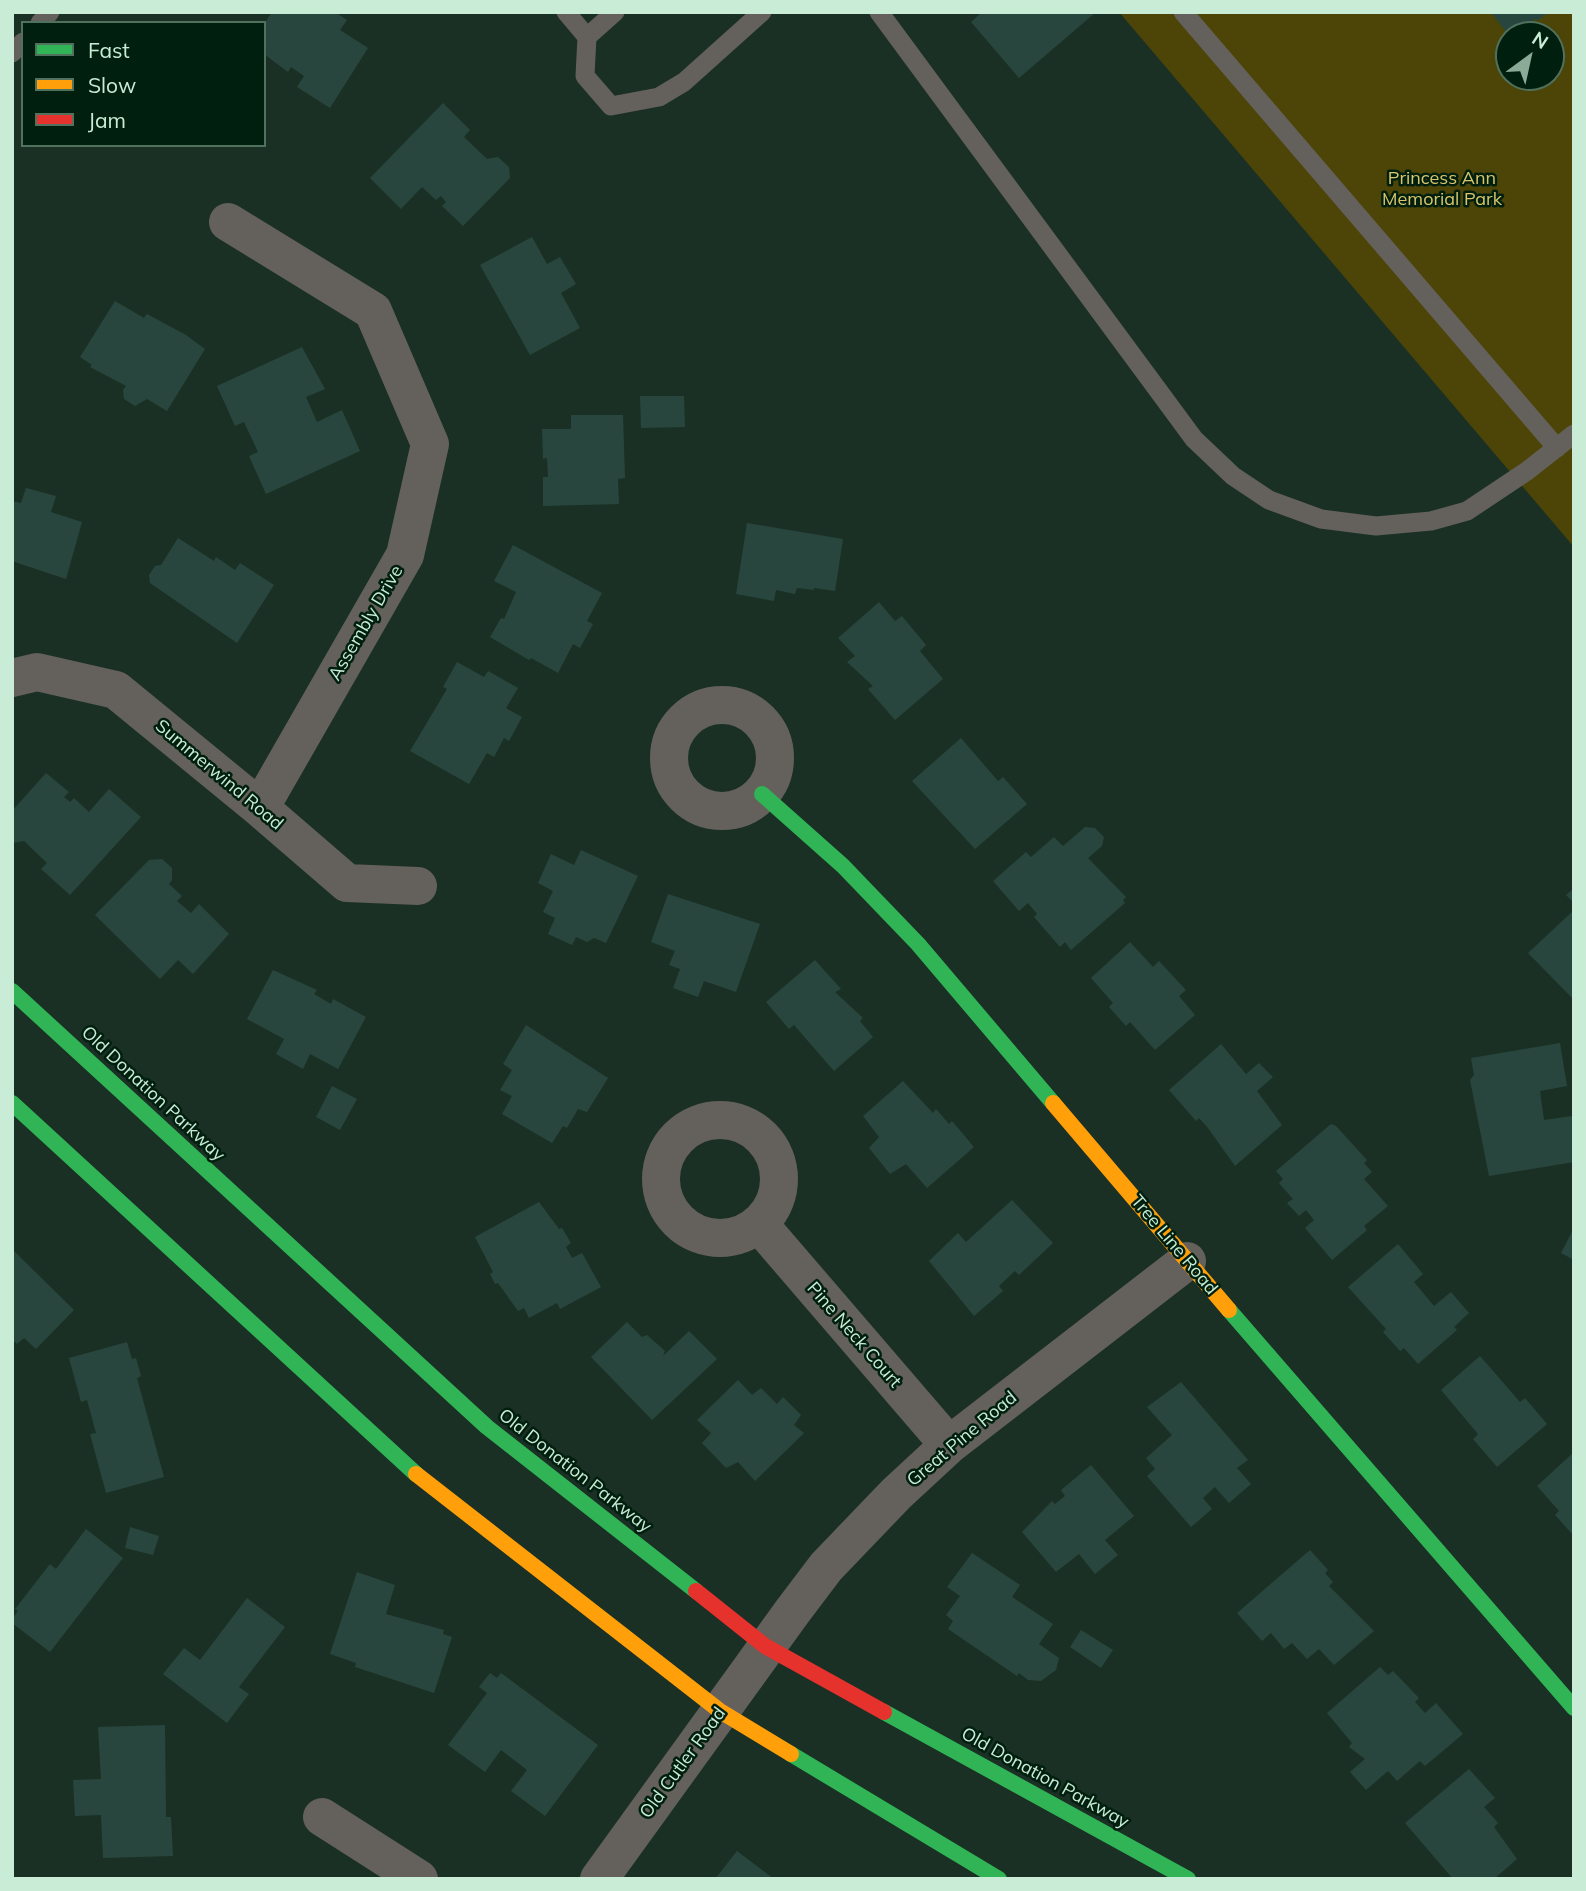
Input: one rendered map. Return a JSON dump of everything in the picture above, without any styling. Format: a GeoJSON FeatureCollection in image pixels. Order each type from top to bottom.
{"type":"FeatureCollection","features":[{"type":"Feature","properties":{"kind":"street","name":"Assembly Drive"},"geometry":{"type":"LineString","coordinates":[[228,222],[373,311],[430,444],[405,555],[260,808]]}},
{"type":"Feature","properties":{"kind":"street","name":"Summerwind Road"},"geometry":{"type":"LineString","coordinates":[[12,678],[37,672],[116,690],[347,883],[418,886]]}},
{"type":"Feature","properties":{"kind":"street","name":"Tree Line Road"},"geometry":{"type":"LineString","coordinates":[[762,794],[844,866],[918,944],[1187,1261],[1574,1708]]}},
{"type":"Feature","properties":{"kind":"street","name":"Old Donation Parkway"},"geometry":{"type":"LineString","coordinates":[[12,991],[487,1427],[765,1646],[1188,1879]]}},
{"type":"Feature","properties":{"kind":"street"},"geometry":{"type":"LineString","coordinates":[[12,1104],[408,1467],[720,1711],[999,1879]]}},
{"type":"Feature","properties":{"kind":"street","name":"Pine Neck Court"},"geometry":{"type":"LineString","coordinates":[[759,1224],[949,1445]]}},
{"type":"Feature","properties":{"kind":"street","name":"Great Pine Road"},"geometry":{"type":"LineString","coordinates":[[765,1646],[827,1567],[896,1494],[949,1445],[1187,1261]]}},
{"type":"Feature","properties":{"kind":"street","name":"Old Cutler Road"},"geometry":{"type":"LineString","coordinates":[[599,1879],[765,1646]]}},
{"type":"Feature","properties":{"kind":"street"},"geometry":{"type":"LineString","coordinates":[[322,1817],[419,1879]]}},
{"type":"Feature","properties":{"kind":"lane"},"geometry":{"type":"LineString","coordinates":[[566,12],[587,37],[585,76],[611,106],[659,96],[684,82],[762,12]]}},
{"type":"Feature","properties":{"kind":"lane"},"geometry":{"type":"LineString","coordinates":[[587,37],[615,12]]}},
{"type":"Feature","properties":{"kind":"lane"},"geometry":{"type":"LineString","coordinates":[[879,12],[1194,439],[1233,476],[1269,500],[1321,519],[1335,521],[1376,526],[1431,521],[1467,511],[1527,471],[1574,434]]}},
{"type":"Feature","properties":{"kind":"lane"},"geometry":{"type":"LineString","coordinates":[[1184,12],[1557,448]]}},
{"type":"Feature","properties":{"kind":"green space","name":"Princess Ann Memorial Park"},"geometry":{"type":"Polygon","coordinates":[[[1119,12],[1574,12],[1574,547],[1119,12]]]}},
{"type":"Feature","properties":{"kind":"building"},"geometry":{"type":"Polygon","coordinates":[[[272,12],[335,12],[347,20],[340,30],[368,48],[330,108],[297,87],[304,76],[291,67],[288,72],[266,56],[266,21],[272,12]]]}},
{"type":"Feature","properties":{"kind":"building"},"geometry":{"type":"Polygon","coordinates":[[[982,12],[1096,12],[1019,78],[971,22],[982,12]]]}},
{"type":"Feature","properties":{"kind":"building"},"geometry":{"type":"Polygon","coordinates":[[[1491,12],[1549,12],[1537,21],[1498,21],[1491,12]]]}},
{"type":"Feature","properties":{"kind":"building"},"geometry":{"type":"Polygon","coordinates":[[[443,103],[470,130],[464,137],[487,159],[498,157],[509,167],[510,178],[463,226],[442,206],[446,202],[441,196],[436,200],[422,187],[401,209],[370,178],[443,103]]]}},
{"type":"Feature","properties":{"kind":"building"},"geometry":{"type":"Polygon","coordinates":[[[532,237],[547,264],[560,257],[576,284],[561,293],[580,328],[530,355],[480,265],[532,237]]]}},
{"type":"Feature","properties":{"kind":"building"},"geometry":{"type":"Polygon","coordinates":[[[115,301],[144,318],[147,314],[186,335],[205,349],[167,411],[147,399],[135,406],[124,399],[123,390],[126,386],[90,367],[92,365],[80,357],[115,301]]]}},
{"type":"Feature","properties":{"kind":"building"},"geometry":{"type":"Polygon","coordinates":[[[302,347],[325,389],[306,397],[317,422],[342,410],[360,451],[266,494],[249,456],[258,452],[244,422],[235,426],[217,386],[302,347]]]}},
{"type":"Feature","properties":{"kind":"building"},"geometry":{"type":"Polygon","coordinates":[[[640,396],[684,396],[685,427],[641,428],[640,396]]]}},
{"type":"Feature","properties":{"kind":"building"},"geometry":{"type":"Polygon","coordinates":[[[571,415],[623,415],[625,478],[618,479],[619,504],[543,506],[543,477],[548,477],[547,458],[543,459],[542,429],[571,429],[571,415]]]}},
{"type":"Feature","properties":{"kind":"building"},"geometry":{"type":"Polygon","coordinates":[[[26,488],[56,496],[51,512],[82,522],[66,579],[12,561],[12,501],[21,503],[26,488]]]}},
{"type":"Feature","properties":{"kind":"building"},"geometry":{"type":"Polygon","coordinates":[[[747,523],[843,539],[835,591],[797,588],[795,594],[776,590],[774,601],[736,594],[747,523]]]}},
{"type":"Feature","properties":{"kind":"building"},"geometry":{"type":"Polygon","coordinates":[[[178,538],[214,561],[216,557],[235,570],[240,563],[274,585],[237,643],[150,583],[149,575],[155,566],[161,565],[178,538]]]}},
{"type":"Feature","properties":{"kind":"building"},"geometry":{"type":"Polygon","coordinates":[[[513,545],[602,593],[587,621],[593,624],[580,648],[573,644],[558,673],[490,637],[501,618],[504,619],[516,592],[494,581],[513,545]]]}},
{"type":"Feature","properties":{"kind":"building"},"geometry":{"type":"Polygon","coordinates":[[[879,602],[895,621],[902,616],[926,645],[920,651],[943,679],[895,720],[868,689],[873,686],[847,662],[855,656],[838,638],[879,602]]]}},
{"type":"Feature","properties":{"kind":"building"},"geometry":{"type":"Polygon","coordinates":[[[457,662],[484,677],[488,671],[518,688],[506,708],[522,717],[509,741],[504,738],[494,757],[487,753],[469,784],[410,751],[447,689],[443,687],[457,662]]]}},
{"type":"Feature","properties":{"kind":"building"},"geometry":{"type":"Polygon","coordinates":[[[961,738],[998,781],[1003,777],[1027,804],[975,849],[912,781],[961,738]]]}},
{"type":"Feature","properties":{"kind":"building"},"geometry":{"type":"Polygon","coordinates":[[[46,773],[69,792],[64,797],[70,802],[74,798],[89,812],[109,789],[141,817],[70,895],[41,869],[47,863],[24,841],[12,843],[12,811],[46,773]]]}},
{"type":"Feature","properties":{"kind":"building"},"geometry":{"type":"Polygon","coordinates":[[[1085,827],[1095,828],[1104,837],[1102,846],[1088,858],[1126,897],[1123,900],[1125,903],[1071,950],[1065,942],[1060,947],[1034,917],[1037,914],[1028,903],[1019,911],[993,881],[1026,852],[1031,857],[1054,837],[1063,846],[1085,827]]]}},
{"type":"Feature","properties":{"kind":"building"},"geometry":{"type":"Polygon","coordinates":[[[581,850],[638,876],[606,943],[594,938],[587,942],[576,937],[572,945],[548,934],[555,918],[543,912],[553,891],[538,883],[551,854],[574,865],[581,850]]]}},
{"type":"Feature","properties":{"kind":"building"},"geometry":{"type":"Polygon","coordinates":[[[162,859],[172,868],[172,880],[169,884],[182,896],[177,901],[191,913],[199,904],[229,934],[193,974],[178,960],[160,979],[95,915],[149,860],[162,859]]]}},
{"type":"Feature","properties":{"kind":"building"},"geometry":{"type":"Polygon","coordinates":[[[1574,888],[1574,903],[1566,895],[1574,888]]]}},
{"type":"Feature","properties":{"kind":"building"},"geometry":{"type":"Polygon","coordinates":[[[668,894],[760,924],[736,992],[704,981],[698,997],[673,988],[680,969],[669,965],[675,951],[651,942],[668,894]]]}},
{"type":"Feature","properties":{"kind":"building"},"geometry":{"type":"Polygon","coordinates":[[[1574,910],[1574,1000],[1528,953],[1574,910]]]}},
{"type":"Feature","properties":{"kind":"building"},"geometry":{"type":"Polygon","coordinates":[[[1130,942],[1153,967],[1159,961],[1186,990],[1179,996],[1195,1015],[1155,1050],[1130,1022],[1126,1026],[1109,1007],[1113,1003],[1091,978],[1130,942]]]}},
{"type":"Feature","properties":{"kind":"building"},"geometry":{"type":"Polygon","coordinates":[[[815,960],[841,989],[835,992],[863,1018],[860,1021],[873,1037],[834,1071],[794,1025],[789,1029],[766,1002],[815,960]]]}},
{"type":"Feature","properties":{"kind":"building"},"geometry":{"type":"Polygon","coordinates":[[[273,970],[317,990],[314,994],[331,1004],[333,999],[366,1017],[338,1069],[310,1054],[303,1069],[276,1054],[284,1039],[247,1019],[273,970]]]}},
{"type":"Feature","properties":{"kind":"building"},"geometry":{"type":"Polygon","coordinates":[[[526,1025],[608,1078],[587,1112],[578,1109],[567,1128],[563,1126],[552,1143],[502,1114],[512,1096],[500,1090],[512,1070],[503,1064],[526,1025]]]}},
{"type":"Feature","properties":{"kind":"building"},"geometry":{"type":"Polygon","coordinates":[[[1560,1043],[1567,1086],[1540,1091],[1544,1120],[1572,1116],[1574,1162],[1489,1176],[1470,1080],[1474,1075],[1471,1058],[1560,1043]]]}},
{"type":"Feature","properties":{"kind":"building"},"geometry":{"type":"Polygon","coordinates":[[[1221,1044],[1246,1074],[1259,1063],[1273,1077],[1257,1091],[1282,1125],[1235,1166],[1208,1128],[1199,1118],[1196,1121],[1169,1090],[1221,1044]]]}},
{"type":"Feature","properties":{"kind":"building"},"geometry":{"type":"Polygon","coordinates":[[[903,1081],[933,1113],[936,1109],[949,1124],[952,1121],[974,1147],[927,1188],[906,1164],[890,1174],[869,1148],[879,1137],[863,1116],[903,1081]]]}},
{"type":"Feature","properties":{"kind":"building"},"geometry":{"type":"Polygon","coordinates":[[[332,1086],[357,1099],[340,1130],[316,1117],[332,1086]]]}},
{"type":"Feature","properties":{"kind":"building"},"geometry":{"type":"Polygon","coordinates":[[[1331,1124],[1336,1126],[1367,1160],[1364,1163],[1372,1172],[1364,1179],[1388,1206],[1364,1226],[1367,1230],[1332,1260],[1305,1228],[1314,1220],[1306,1210],[1299,1216],[1287,1203],[1293,1199],[1279,1183],[1283,1179],[1276,1171],[1331,1124]]]}},
{"type":"Feature","properties":{"kind":"building"},"geometry":{"type":"Polygon","coordinates":[[[1012,1200],[1053,1243],[1019,1275],[1015,1271],[999,1286],[1003,1291],[974,1316],[929,1261],[958,1233],[966,1242],[1012,1200]]]}},
{"type":"Feature","properties":{"kind":"building"},"geometry":{"type":"Polygon","coordinates":[[[539,1202],[559,1229],[562,1228],[571,1243],[566,1247],[572,1258],[582,1253],[601,1287],[560,1309],[557,1303],[529,1318],[524,1308],[518,1311],[498,1283],[495,1284],[490,1274],[493,1272],[475,1237],[539,1202]]]}},
{"type":"Feature","properties":{"kind":"building"},"geometry":{"type":"Polygon","coordinates":[[[1574,1228],[1574,1260],[1561,1253],[1574,1228]]]}},
{"type":"Feature","properties":{"kind":"building"},"geometry":{"type":"Polygon","coordinates":[[[1398,1244],[1423,1274],[1414,1282],[1434,1306],[1451,1292],[1469,1313],[1454,1327],[1457,1330],[1418,1364],[1404,1348],[1400,1351],[1383,1332],[1386,1329],[1348,1287],[1398,1244]]]}},
{"type":"Feature","properties":{"kind":"building"},"geometry":{"type":"Polygon","coordinates":[[[12,1249],[74,1310],[36,1349],[24,1338],[17,1344],[12,1340],[12,1249]]]}},
{"type":"Feature","properties":{"kind":"building"},"geometry":{"type":"Polygon","coordinates":[[[627,1322],[642,1337],[647,1335],[665,1351],[663,1356],[689,1331],[717,1359],[652,1420],[591,1357],[627,1322]]]}},
{"type":"Feature","properties":{"kind":"building"},"geometry":{"type":"Polygon","coordinates":[[[127,1342],[132,1359],[136,1358],[141,1376],[137,1378],[164,1477],[106,1493],[90,1434],[96,1433],[87,1400],[81,1402],[69,1358],[127,1342]]]}},
{"type":"Feature","properties":{"kind":"building"},"geometry":{"type":"Polygon","coordinates":[[[1480,1356],[1520,1402],[1525,1398],[1547,1424],[1497,1467],[1473,1439],[1478,1434],[1441,1390],[1480,1356]]]}},
{"type":"Feature","properties":{"kind":"building"},"geometry":{"type":"Polygon","coordinates":[[[738,1380],[752,1395],[761,1388],[777,1404],[783,1397],[801,1415],[794,1425],[804,1433],[755,1481],[738,1462],[726,1468],[702,1443],[711,1433],[697,1420],[738,1380]]]}},
{"type":"Feature","properties":{"kind":"building"},"geometry":{"type":"Polygon","coordinates":[[[1181,1382],[1248,1460],[1237,1468],[1251,1484],[1229,1503],[1215,1487],[1203,1498],[1212,1509],[1191,1527],[1147,1476],[1155,1469],[1146,1458],[1172,1435],[1147,1407],[1181,1382]]]}},
{"type":"Feature","properties":{"kind":"building"},"geometry":{"type":"Polygon","coordinates":[[[1574,1452],[1574,1536],[1555,1515],[1559,1511],[1537,1486],[1574,1452]]]}},
{"type":"Feature","properties":{"kind":"building"},"geometry":{"type":"Polygon","coordinates":[[[1091,1465],[1134,1516],[1105,1540],[1118,1555],[1095,1574],[1079,1554],[1056,1572],[1022,1532],[1052,1501],[1055,1504],[1065,1496],[1061,1490],[1091,1465]]]}},
{"type":"Feature","properties":{"kind":"building"},"geometry":{"type":"Polygon","coordinates":[[[130,1527],[159,1536],[153,1555],[125,1548],[130,1527]]]}},
{"type":"Feature","properties":{"kind":"building"},"geometry":{"type":"Polygon","coordinates":[[[86,1529],[123,1558],[50,1652],[12,1623],[12,1619],[18,1611],[15,1609],[50,1564],[56,1569],[86,1529]]]}},
{"type":"Feature","properties":{"kind":"building"},"geometry":{"type":"Polygon","coordinates":[[[1310,1550],[1328,1570],[1325,1573],[1333,1582],[1329,1586],[1374,1631],[1334,1665],[1319,1649],[1307,1659],[1292,1643],[1284,1649],[1271,1633],[1262,1641],[1237,1613],[1310,1550]]]}},
{"type":"Feature","properties":{"kind":"building"},"geometry":{"type":"Polygon","coordinates":[[[972,1553],[1020,1585],[1012,1597],[1053,1624],[1039,1644],[1059,1658],[1056,1670],[1041,1681],[1028,1680],[1019,1673],[1017,1676],[948,1629],[953,1621],[946,1615],[960,1596],[947,1587],[972,1553]]]}},
{"type":"Feature","properties":{"kind":"building"},"geometry":{"type":"Polygon","coordinates":[[[357,1572],[395,1585],[386,1614],[444,1630],[443,1634],[452,1637],[434,1693],[355,1667],[356,1663],[330,1654],[357,1572]]]}},
{"type":"Feature","properties":{"kind":"building"},"geometry":{"type":"Polygon","coordinates":[[[247,1598],[285,1627],[239,1687],[249,1694],[227,1723],[163,1674],[184,1648],[200,1660],[247,1598]]]}},
{"type":"Feature","properties":{"kind":"building"},"geometry":{"type":"Polygon","coordinates":[[[1081,1630],[1113,1650],[1101,1668],[1070,1647],[1081,1630]]]}},
{"type":"Feature","properties":{"kind":"building"},"geometry":{"type":"Polygon","coordinates":[[[1380,1667],[1388,1675],[1393,1671],[1419,1698],[1415,1702],[1425,1713],[1436,1703],[1463,1734],[1425,1766],[1420,1761],[1397,1781],[1388,1771],[1366,1790],[1350,1772],[1365,1759],[1349,1747],[1352,1743],[1327,1713],[1380,1667]]]}},
{"type":"Feature","properties":{"kind":"building"},"geometry":{"type":"Polygon","coordinates":[[[490,1673],[497,1678],[501,1673],[598,1745],[545,1816],[511,1791],[527,1770],[501,1750],[485,1772],[448,1745],[487,1693],[479,1687],[490,1673]]]}},
{"type":"Feature","properties":{"kind":"building"},"geometry":{"type":"Polygon","coordinates":[[[165,1725],[166,1817],[171,1817],[173,1856],[103,1858],[101,1815],[75,1816],[73,1780],[101,1779],[98,1727],[165,1725]]]}},
{"type":"Feature","properties":{"kind":"building"},"geometry":{"type":"Polygon","coordinates":[[[1469,1769],[1495,1798],[1484,1807],[1498,1823],[1494,1827],[1517,1859],[1494,1879],[1453,1879],[1405,1823],[1469,1769]]]}},
{"type":"Feature","properties":{"kind":"building"},"geometry":{"type":"Polygon","coordinates":[[[737,1851],[774,1879],[715,1879],[737,1851]]]}},
{"type":"Feature","properties":{"kind":"traffic: fast"},"geometry":{"type":"LineString","coordinates":[[762,794],[843,866],[918,944],[1053,1103]]}},
{"type":"Feature","properties":{"kind":"traffic: fast"},"geometry":{"type":"LineString","coordinates":[[12,991],[487,1427],[696,1591]]}},
{"type":"Feature","properties":{"kind":"traffic: fast"},"geometry":{"type":"LineString","coordinates":[[12,1103],[416,1474]]}},
{"type":"Feature","properties":{"kind":"traffic: fast"},"geometry":{"type":"LineString","coordinates":[[1229,1310],[1574,1708]]}},
{"type":"Feature","properties":{"kind":"traffic: fast"},"geometry":{"type":"LineString","coordinates":[[884,1712],[1188,1879]]}},
{"type":"Feature","properties":{"kind":"traffic: fast"},"geometry":{"type":"LineString","coordinates":[[791,1754],[999,1879]]}},
{"type":"Feature","properties":{"kind":"traffic: slow"},"geometry":{"type":"LineString","coordinates":[[1053,1103],[1229,1310]]}},
{"type":"Feature","properties":{"kind":"traffic: slow"},"geometry":{"type":"LineString","coordinates":[[416,1474],[720,1711],[791,1754]]}},
{"type":"Feature","properties":{"kind":"traffic: jam"},"geometry":{"type":"LineString","coordinates":[[696,1591],[765,1646],[884,1712]]}}]}
